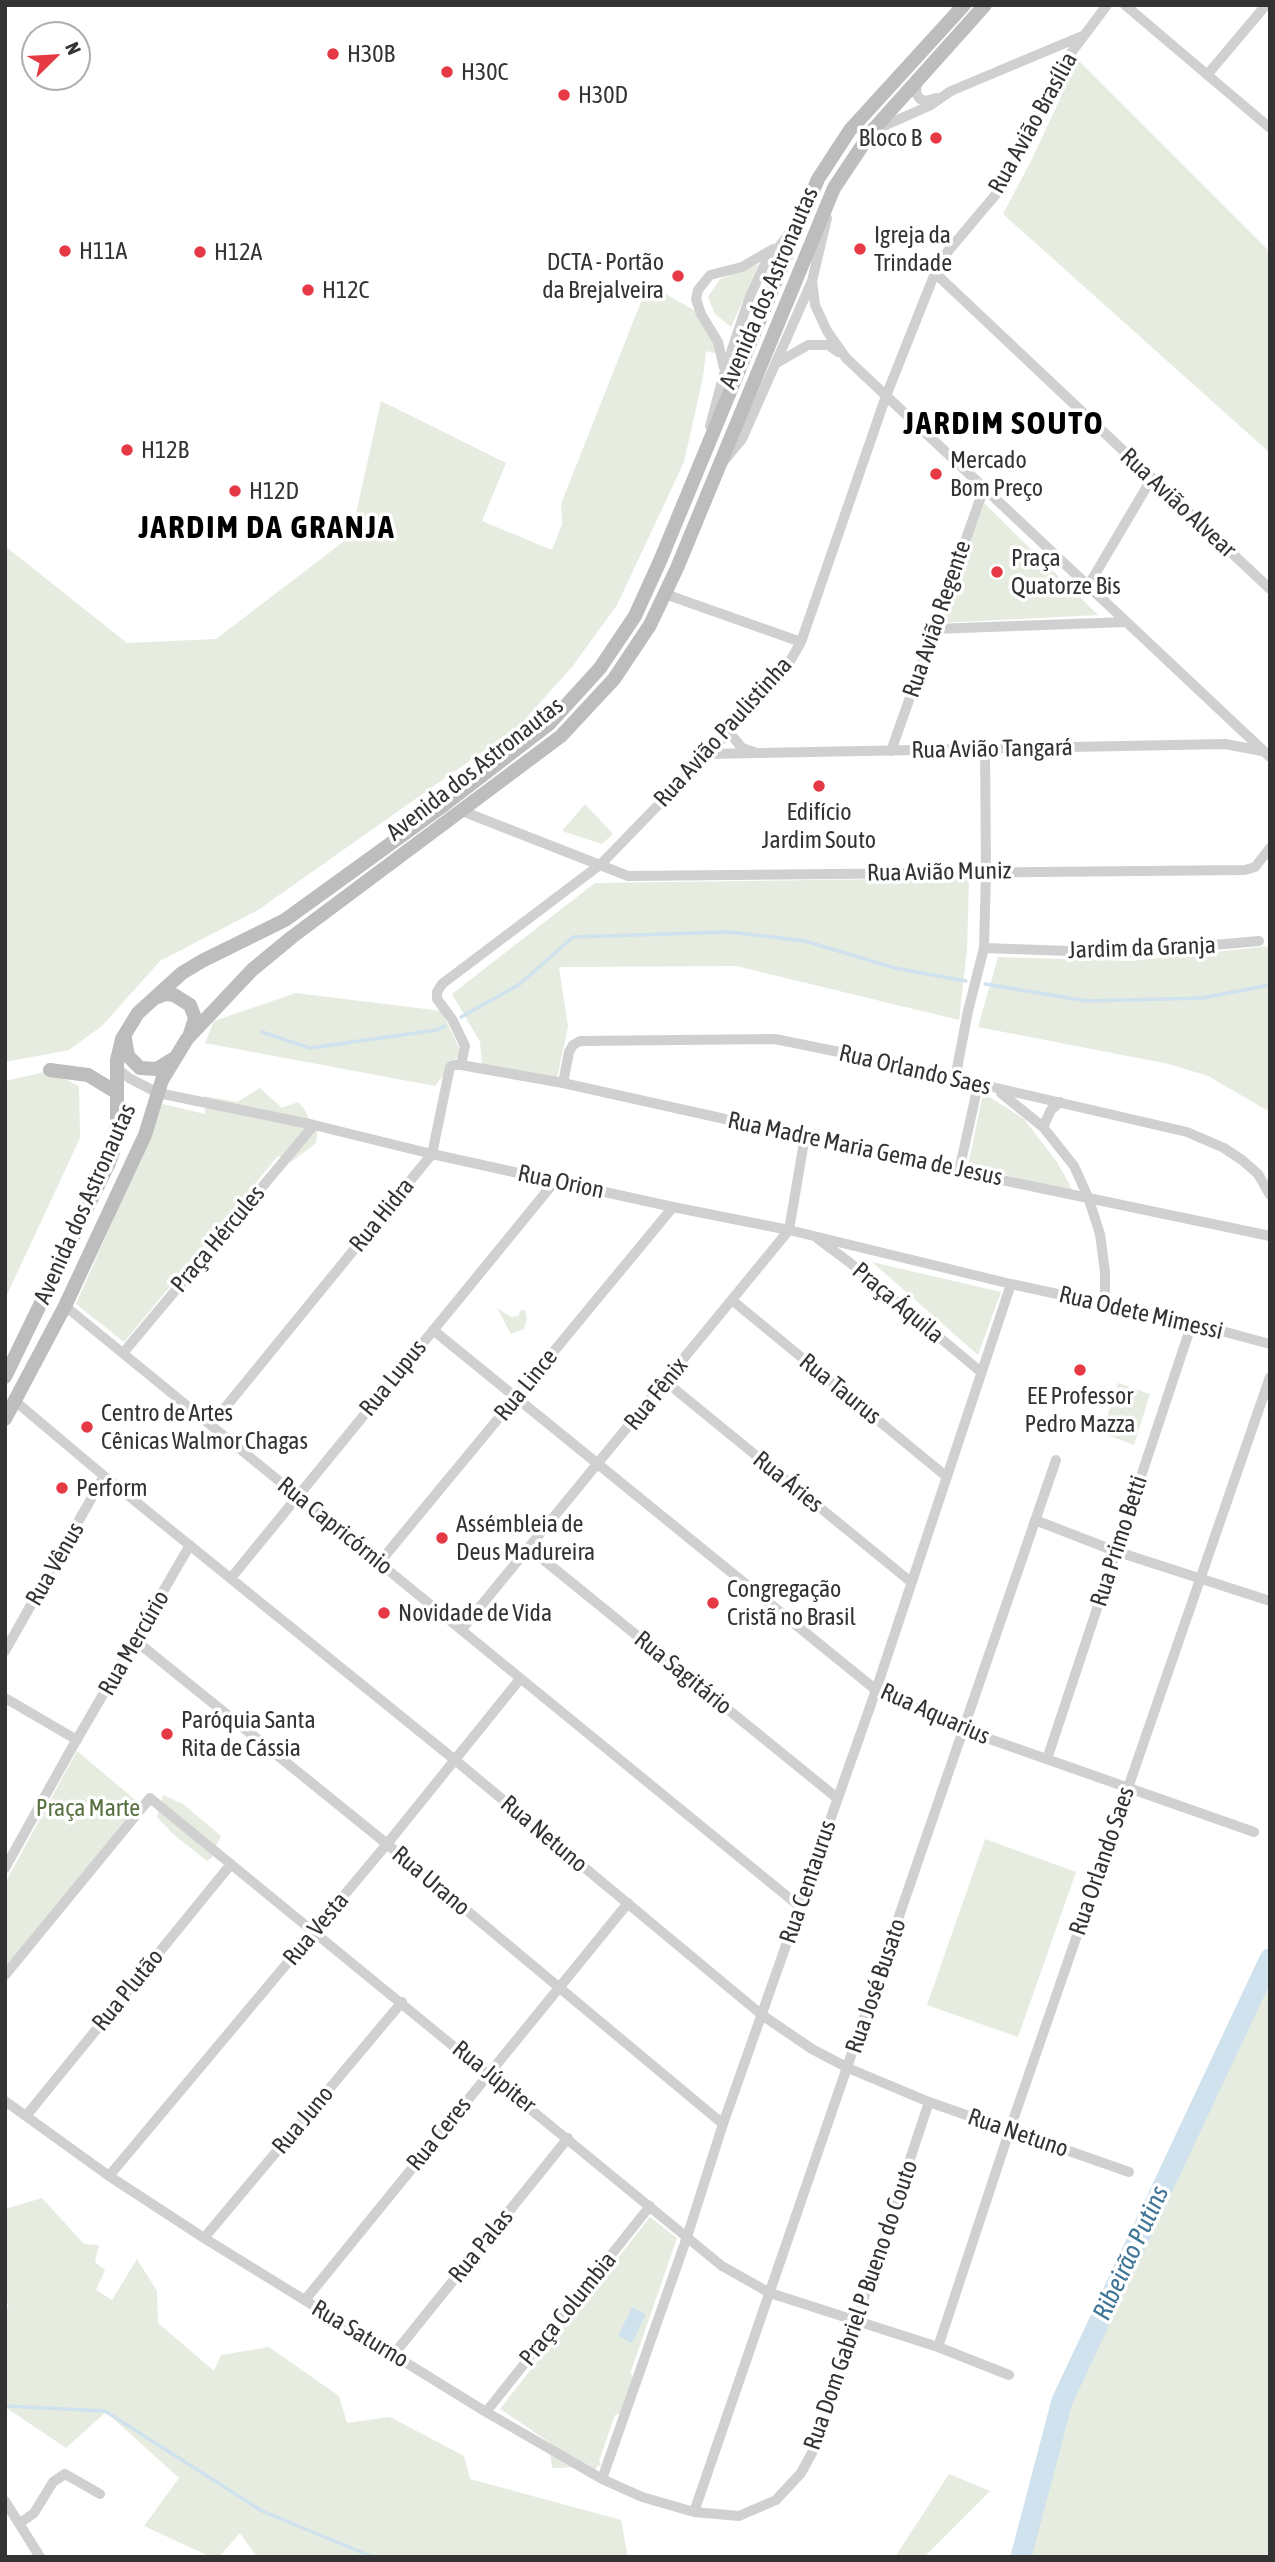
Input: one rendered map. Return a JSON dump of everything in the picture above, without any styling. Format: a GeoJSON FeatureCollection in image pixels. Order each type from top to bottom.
{"type":"FeatureCollection","features":[{"type":"Feature","properties":{"kind":"main road","name":"Avenida dos Astronautas"},"geometry":{"type":"LineString","coordinates":[[5,1377],[109,1163],[116,1136],[119,1050],[126,1031],[138,1013],[182,973],[285,920],[444,805],[549,724],[600,668],[635,615],[660,561],[700,465],[730,375],[818,179],[850,130],[964,5]]}},
{"type":"Feature","properties":{"kind":"main road","name":"Avenida dos Astronautas"},"geometry":{"type":"LineString","coordinates":[[5,1419],[65,1306],[145,1135],[158,1093],[173,1059],[187,1039],[252,970],[292,937],[561,736],[614,679],[650,625],[719,467],[758,389],[811,256],[834,188],[872,131],[985,5]]}},
{"type":"Feature","properties":{"kind":"main road"},"geometry":{"type":"LineString","coordinates":[[155,998],[166,994],[174,995],[190,1005],[195,1018],[187,1039]]}},
{"type":"Feature","properties":{"kind":"main road"},"geometry":{"type":"LineString","coordinates":[[126,1031],[125,1048],[133,1063],[140,1068],[157,1069],[173,1059]]}},
{"type":"Feature","properties":{"kind":"main road"},"geometry":{"type":"LineString","coordinates":[[50,1070],[88,1075],[116,1092]]}},
{"type":"Feature","properties":{"kind":"street","name":"Rua Avião Brasília"},"geometry":{"type":"LineString","coordinates":[[886,396],[944,256],[1002,187],[1059,69],[1107,5]]}},
{"type":"Feature","properties":{"kind":"street"},"geometry":{"type":"LineString","coordinates":[[1125,5],[1270,128]]}},
{"type":"Feature","properties":{"kind":"street"},"geometry":{"type":"LineString","coordinates":[[1207,75],[1266,5]]}},
{"type":"Feature","properties":{"kind":"street"},"geometry":{"type":"LineString","coordinates":[[919,78],[915,88],[920,99],[926,101],[1084,35]]}},
{"type":"Feature","properties":{"kind":"street"},"geometry":{"type":"LineString","coordinates":[[872,131],[929,106],[951,91]]}},
{"type":"Feature","properties":{"kind":"street"},"geometry":{"type":"LineString","coordinates":[[812,281],[775,364],[758,389],[730,375],[718,342],[701,314],[696,299],[698,290],[710,275],[742,267],[788,242],[811,256],[814,305],[827,331],[846,358]]}},
{"type":"Feature","properties":{"kind":"street","name":"Rua Avião Alvear"},"geometry":{"type":"LineString","coordinates":[[935,273],[1270,589]]}},
{"type":"Feature","properties":{"kind":"street"},"geometry":{"type":"LineString","coordinates":[[775,364],[799,348],[819,344],[828,345],[846,358],[1266,754]]}},
{"type":"Feature","properties":{"kind":"street","name":"Rua Avião Paulistinha"},"geometry":{"type":"LineString","coordinates":[[461,1065],[465,1046],[457,1027],[437,999],[436,992],[442,984],[601,864],[729,732],[786,668],[801,642],[886,396]]}},
{"type":"Feature","properties":{"kind":"street"},"geometry":{"type":"LineString","coordinates":[[1088,586],[1152,478]]}},
{"type":"Feature","properties":{"kind":"street","name":"Rua Avião Regente"},"geometry":{"type":"LineString","coordinates":[[891,751],[984,488]]}},
{"type":"Feature","properties":{"kind":"street"},"geometry":{"type":"LineString","coordinates":[[665,594],[801,642]]}},
{"type":"Feature","properties":{"kind":"street"},"geometry":{"type":"LineString","coordinates":[[933,629],[1126,622]]}},
{"type":"Feature","properties":{"kind":"street"},"geometry":{"type":"LineString","coordinates":[[1225,744],[1233,723]]}},
{"type":"Feature","properties":{"kind":"street"},"geometry":{"type":"LineString","coordinates":[[729,732],[742,748],[760,755]]}},
{"type":"Feature","properties":{"kind":"street","name":"Rua Avião Tangará"},"geometry":{"type":"LineString","coordinates":[[707,754],[1225,744],[1266,754]]}},
{"type":"Feature","properties":{"kind":"street"},"geometry":{"type":"LineString","coordinates":[[955,1079],[984,948],[985,750]]}},
{"type":"Feature","properties":{"kind":"street","name":"Rua Avião Muniz"},"geometry":{"type":"LineString","coordinates":[[462,811],[628,876],[1245,870],[1255,867],[1270,848]]}},
{"type":"Feature","properties":{"kind":"street","name":"Jardim da Granja"},"geometry":{"type":"LineString","coordinates":[[984,948],[1125,953],[1259,941]]}},
{"type":"Feature","properties":{"kind":"street","name":"Rua Orlando Saes"},"geometry":{"type":"LineString","coordinates":[[563,1083],[569,1052],[573,1045],[580,1041],[775,1039],[1187,1132],[1224,1148],[1242,1160],[1258,1174],[1270,1195]]}},
{"type":"Feature","properties":{"kind":"street","name":"Rua Madre Maria Gema de Jesus"},"geometry":{"type":"LineString","coordinates":[[461,1065],[563,1083],[959,1171],[1270,1236]]}},
{"type":"Feature","properties":{"kind":"street","name":"Rua Hidra"},"geometry":{"type":"LineString","coordinates":[[211,1425],[432,1154],[450,1068],[461,1065]]}},
{"type":"Feature","properties":{"kind":"street","name":"Rua Orion"},"geometry":{"type":"LineString","coordinates":[[117,1068],[129,1078],[158,1093],[861,1246],[1012,1284]]}},
{"type":"Feature","properties":{"kind":"street"},"geometry":{"type":"LineString","coordinates":[[959,1171],[978,1085]]}},
{"type":"Feature","properties":{"kind":"street"},"geometry":{"type":"LineString","coordinates":[[996,1089],[1043,1127],[1074,1166],[1100,1234],[1105,1272],[1105,1304]]}},
{"type":"Feature","properties":{"kind":"street"},"geometry":{"type":"LineString","coordinates":[[1043,1127],[1051,1110],[1060,1102]]}},
{"type":"Feature","properties":{"kind":"street","name":"Praça Hércules"},"geometry":{"type":"LineString","coordinates":[[123,1353],[314,1125]]}},
{"type":"Feature","properties":{"kind":"street","name":"Rua Fênix"},"geometry":{"type":"LineString","coordinates":[[461,1630],[789,1230],[805,1136]]}},
{"type":"Feature","properties":{"kind":"street","name":"Rua Lupus"},"geometry":{"type":"LineString","coordinates":[[231,1578],[556,1180]]}},
{"type":"Feature","properties":{"kind":"street","name":"Rua Lince"},"geometry":{"type":"LineString","coordinates":[[379,1563],[673,1207]]}},
{"type":"Feature","properties":{"kind":"street","name":"Praça Áquila"},"geometry":{"type":"LineString","coordinates":[[813,1236],[849,1262],[981,1372]]}},
{"type":"Feature","properties":{"kind":"street"},"geometry":{"type":"LineString","coordinates":[[849,1262],[861,1246]]}},
{"type":"Feature","properties":{"kind":"street","name":"Rua Odete Mimessi"},"geometry":{"type":"LineString","coordinates":[[1012,1284],[1192,1323],[1270,1344]]}},
{"type":"Feature","properties":{"kind":"street","name":"Rua Centaurus"},"geometry":{"type":"LineString","coordinates":[[602,2479],[876,1689],[1012,1284]]}},
{"type":"Feature","properties":{"kind":"street","name":"Rua Taurus"},"geometry":{"type":"LineString","coordinates":[[733,1301],[947,1477]]}},
{"type":"Feature","properties":{"kind":"street","name":"Rua Capricórnio"},"geometry":{"type":"LineString","coordinates":[[65,1306],[799,1906]]}},
{"type":"Feature","properties":{"kind":"street","name":"Rua Primo Betti"},"geometry":{"type":"LineString","coordinates":[[1047,1759],[1192,1323]]}},
{"type":"Feature","properties":{"kind":"street","name":"Rua Aquarius"},"geometry":{"type":"LineString","coordinates":[[433,1329],[876,1689],[964,1730],[1254,1832]]}},
{"type":"Feature","properties":{"kind":"street","name":"Rua Orlando Saes"},"geometry":{"type":"LineString","coordinates":[[939,2347],[1010,2129],[1270,1377]]}},
{"type":"Feature","properties":{"kind":"street","name":"Rua Áries"},"geometry":{"type":"LineString","coordinates":[[666,1382],[911,1582]]}},
{"type":"Feature","properties":{"kind":"street","name":"Rua Netuno"},"geometry":{"type":"LineString","coordinates":[[15,1401],[762,2015],[812,2049],[848,2068],[929,2102],[1129,2172]]}},
{"type":"Feature","properties":{"kind":"street","name":"Rua José Busato"},"geometry":{"type":"LineString","coordinates":[[694,2512],[1056,1460]]}},
{"type":"Feature","properties":{"kind":"street","name":"Rua Vênus"},"geometry":{"type":"LineString","coordinates":[[5,1651],[104,1476]]}},
{"type":"Feature","properties":{"kind":"street"},"geometry":{"type":"LineString","coordinates":[[1035,1520],[1115,1550],[1270,1601]]}},
{"type":"Feature","properties":{"kind":"street","name":"Rua Mercúrio"},"geometry":{"type":"LineString","coordinates":[[77,1740],[190,1545]]}},
{"type":"Feature","properties":{"kind":"street","name":"Rua Sagitário"},"geometry":{"type":"LineString","coordinates":[[529,1548],[836,1798]]}},
{"type":"Feature","properties":{"kind":"street","name":"Rua Urano"},"geometry":{"type":"LineString","coordinates":[[136,1641],[387,1844],[723,2124]]}},
{"type":"Feature","properties":{"kind":"street","name":"Rua Vesta"},"geometry":{"type":"LineString","coordinates":[[109,2176],[387,1844],[520,1679]]}},
{"type":"Feature","properties":{"kind":"street"},"geometry":{"type":"LineString","coordinates":[[5,1698],[77,1740],[5,1868]]}},
{"type":"Feature","properties":{"kind":"street","name":"Rua Júpiter"},"geometry":{"type":"LineString","coordinates":[[5,1975],[150,1798],[722,2266],[771,2293],[939,2347],[1009,2375]]}},
{"type":"Feature","properties":{"kind":"street","name":"Rua Plutão"},"geometry":{"type":"LineString","coordinates":[[26,2116],[231,1864]]}},
{"type":"Feature","properties":{"kind":"street","name":"Rua Ceres"},"geometry":{"type":"LineString","coordinates":[[304,2300],[628,1903]]}},
{"type":"Feature","properties":{"kind":"street","name":"Rua Juno"},"geometry":{"type":"LineString","coordinates":[[204,2238],[402,2002]]}},
{"type":"Feature","properties":{"kind":"street","name":"Rua Saturno"},"geometry":{"type":"LineString","coordinates":[[5,2101],[109,2176],[204,2238],[486,2412],[602,2479],[642,2497],[694,2512],[739,2516]]}},
{"type":"Feature","properties":{"kind":"street","name":"Rua Dom Gabriel P Bueno do Couto"},"geometry":{"type":"LineString","coordinates":[[739,2516],[776,2500],[801,2473],[813,2451],[929,2102]]}},
{"type":"Feature","properties":{"kind":"street","name":"Rua Palas"},"geometry":{"type":"LineString","coordinates":[[394,2354],[568,2138]]}},
{"type":"Feature","properties":{"kind":"street","name":"Praça Columbia"},"geometry":{"type":"LineString","coordinates":[[486,2412],[650,2206]]}},
{"type":"Feature","properties":{"kind":"street"},"geometry":{"type":"LineString","coordinates":[[20,2523],[34,2513],[53,2482],[65,2473],[100,2494]]}},
{"type":"Feature","properties":{"kind":"street"},"geometry":{"type":"LineString","coordinates":[[5,2501],[40,2557]]}},
{"type":"Feature","properties":{"kind":"green space"},"geometry":{"type":"Polygon","coordinates":[[[1078,60],[1270,252],[1270,453],[1003,214],[1078,60]]]}},
{"type":"Feature","properties":{"kind":"green space"},"geometry":{"type":"Polygon","coordinates":[[[759,264],[731,327],[715,314],[708,297],[720,279],[759,264]]]}},
{"type":"Feature","properties":{"kind":"green space"},"geometry":{"type":"Polygon","coordinates":[[[648,284],[701,314],[721,355],[706,351],[703,377],[684,462],[617,605],[572,667],[519,726],[258,910],[160,961],[102,1026],[69,1050],[5,1062],[5,546],[127,643],[216,639],[351,536],[381,401],[506,463],[482,521],[552,550],[562,524],[561,504],[648,284]]]}},
{"type":"Feature","properties":{"kind":"green space"},"geometry":{"type":"Polygon","coordinates":[[[984,503],[1098,615],[940,623],[984,503]]]}},
{"type":"Feature","properties":{"kind":"green space"},"geometry":{"type":"Polygon","coordinates":[[[585,804],[613,834],[602,844],[562,831],[585,804]]]}},
{"type":"Feature","properties":{"kind":"green space"},"geometry":{"type":"Polygon","coordinates":[[[969,878],[967,950],[959,1020],[736,966],[559,967],[568,1027],[557,1078],[482,1065],[480,1042],[452,994],[595,883],[969,878]]]}},
{"type":"Feature","properties":{"kind":"green space"},"geometry":{"type":"Polygon","coordinates":[[[1270,946],[1270,1112],[1208,1076],[1169,1064],[978,1027],[998,957],[1131,961],[1270,946]]]}},
{"type":"Feature","properties":{"kind":"green space"},"geometry":{"type":"Polygon","coordinates":[[[296,993],[442,1011],[461,1052],[435,1086],[205,1043],[214,1021],[296,993]]]}},
{"type":"Feature","properties":{"kind":"green space"},"geometry":{"type":"Polygon","coordinates":[[[49,1071],[79,1086],[80,1138],[5,1299],[5,1081],[49,1071]]]}},
{"type":"Feature","properties":{"kind":"green space"},"geometry":{"type":"Polygon","coordinates":[[[260,1088],[282,1108],[298,1102],[318,1128],[316,1143],[291,1162],[278,1156],[124,1342],[76,1304],[162,1104],[205,1114],[204,1096],[237,1102],[260,1088]]]}},
{"type":"Feature","properties":{"kind":"green space"},"geometry":{"type":"Polygon","coordinates":[[[983,1093],[1024,1119],[1057,1162],[1073,1191],[968,1166],[983,1093]]]}},
{"type":"Feature","properties":{"kind":"green space"},"geometry":{"type":"Polygon","coordinates":[[[872,1262],[1001,1292],[978,1355],[872,1262]]]}},
{"type":"Feature","properties":{"kind":"green space"},"geometry":{"type":"Polygon","coordinates":[[[497,1308],[511,1317],[518,1316],[521,1310],[525,1310],[527,1319],[524,1329],[511,1334],[497,1308]]]}},
{"type":"Feature","properties":{"kind":"green space"},"geometry":{"type":"Polygon","coordinates":[[[1118,1383],[1150,1394],[1134,1445],[1102,1433],[1118,1383]]]}},
{"type":"Feature","properties":{"kind":"green space","name":"Praça Marte"},"geometry":{"type":"Polygon","coordinates":[[[77,1751],[139,1803],[5,1969],[5,1883],[77,1751]]]}},
{"type":"Feature","properties":{"kind":"green space"},"geometry":{"type":"Polygon","coordinates":[[[163,1795],[183,1804],[221,1836],[215,1848],[216,1854],[207,1861],[173,1834],[157,1817],[163,1795]]]}},
{"type":"Feature","properties":{"kind":"green space"},"geometry":{"type":"Polygon","coordinates":[[[985,1839],[1076,1872],[1018,2037],[927,2005],[985,1839]]]}},
{"type":"Feature","properties":{"kind":"green space"},"geometry":{"type":"Polygon","coordinates":[[[1270,1960],[1270,2557],[1022,2557],[1067,2389],[1270,1960]]]}},
{"type":"Feature","properties":{"kind":"green space"},"geometry":{"type":"Polygon","coordinates":[[[42,2198],[84,2244],[99,2245],[95,2262],[105,2270],[96,2290],[112,2300],[137,2259],[157,2291],[158,2323],[214,2371],[221,2355],[269,2347],[339,2396],[347,2423],[390,2417],[464,2456],[470,2479],[621,2520],[628,2557],[257,2557],[240,2533],[219,2557],[211,2557],[144,2526],[179,2478],[106,2412],[66,2448],[5,2407],[5,2310],[9,2305],[5,2301],[5,2209],[42,2198]]]}},
{"type":"Feature","properties":{"kind":"green space"},"geometry":{"type":"Polygon","coordinates":[[[650,2217],[677,2238],[630,2374],[636,2396],[629,2412],[615,2415],[599,2461],[601,2466],[597,2466],[595,2473],[586,2467],[552,2468],[549,2442],[500,2409],[650,2217]]]}},
{"type":"Feature","properties":{"kind":"green space"},"geometry":{"type":"Polygon","coordinates":[[[949,2474],[990,2491],[924,2557],[895,2557],[949,2474]]]}},
{"type":"Feature","properties":{"kind":"water"},"geometry":{"type":"Polygon","coordinates":[[[632,2307],[646,2314],[632,2343],[618,2336],[632,2307]]]}},
{"type":"Feature","properties":{"kind":"waterway"},"geometry":{"type":"LineString","coordinates":[[461,1017],[520,984],[573,937],[729,932],[805,941],[895,968],[966,981]]}},
{"type":"Feature","properties":{"kind":"waterway"},"geometry":{"type":"LineString","coordinates":[[985,984],[1087,1001],[1203,998],[1270,985]]}},
{"type":"Feature","properties":{"kind":"waterway"},"geometry":{"type":"LineString","coordinates":[[262,1032],[310,1048],[437,1030],[445,1026]]}},
{"type":"Feature","properties":{"kind":"waterway","name":"Ribeirão Putins"},"geometry":{"type":"LineString","coordinates":[[1021,2557],[1062,2401],[1270,1959]]}},
{"type":"Feature","properties":{"kind":"waterway"},"geometry":{"type":"LineString","coordinates":[[5,2406],[105,2411],[262,2511],[373,2557]]}},
{"type":"Feature","properties":{"kind":"place","name":"H30B"},"geometry":{"type":"Point","coordinates":[333,54]}},
{"type":"Feature","properties":{"kind":"place","name":"H30C"},"geometry":{"type":"Point","coordinates":[447,72]}},
{"type":"Feature","properties":{"kind":"place","name":"H30D"},"geometry":{"type":"Point","coordinates":[564,95]}},
{"type":"Feature","properties":{"kind":"place","name":"Bloco B"},"geometry":{"type":"Point","coordinates":[936,138]}},
{"type":"Feature","properties":{"kind":"place","name":"Igreja da Trindade"},"geometry":{"type":"Point","coordinates":[860,249]}},
{"type":"Feature","properties":{"kind":"place","name":"H11A"},"geometry":{"type":"Point","coordinates":[65,251]}},
{"type":"Feature","properties":{"kind":"place","name":"H12A"},"geometry":{"type":"Point","coordinates":[200,252]}},
{"type":"Feature","properties":{"kind":"place","name":"DCTA - Portão da Brejalveira"},"geometry":{"type":"Point","coordinates":[678,276]}},
{"type":"Feature","properties":{"kind":"place","name":"H12C"},"geometry":{"type":"Point","coordinates":[308,290]}},
{"type":"Feature","properties":{"kind":"place","name":"H12B"},"geometry":{"type":"Point","coordinates":[127,450]}},
{"type":"Feature","properties":{"kind":"place","name":"Mercado Bom Preço"},"geometry":{"type":"Point","coordinates":[936,474]}},
{"type":"Feature","properties":{"kind":"place","name":"H12D"},"geometry":{"type":"Point","coordinates":[235,491]}},
{"type":"Feature","properties":{"kind":"place","name":"Praça Quatorze Bis"},"geometry":{"type":"Point","coordinates":[997,572]}},
{"type":"Feature","properties":{"kind":"place","name":"Edifício Jardim Souto"},"geometry":{"type":"Point","coordinates":[819,786]}},
{"type":"Feature","properties":{"kind":"place","name":"EE Professor Pedro Mazza"},"geometry":{"type":"Point","coordinates":[1080,1370]}},
{"type":"Feature","properties":{"kind":"place","name":"Centro de Artes Cênicas Walmor Chagas"},"geometry":{"type":"Point","coordinates":[87,1427]}},
{"type":"Feature","properties":{"kind":"place","name":"Perform"},"geometry":{"type":"Point","coordinates":[62,1488]}},
{"type":"Feature","properties":{"kind":"place","name":"Assémbleia de Deus Madureira"},"geometry":{"type":"Point","coordinates":[442,1538]}},
{"type":"Feature","properties":{"kind":"place","name":"Congregação Cristã no Brasil"},"geometry":{"type":"Point","coordinates":[713,1603]}},
{"type":"Feature","properties":{"kind":"place","name":"Novidade de Vida"},"geometry":{"type":"Point","coordinates":[384,1613]}},
{"type":"Feature","properties":{"kind":"place","name":"Paróquia Santa Rita de Cássia"},"geometry":{"type":"Point","coordinates":[167,1734]}},
{"type":"Feature","properties":{"kind":"district","name":"JARDIM SOUTO"},"geometry":{"type":"Point","coordinates":[1004,424]}},
{"type":"Feature","properties":{"kind":"district","name":"JARDIM DA GRANJA"},"geometry":{"type":"Point","coordinates":[267,528]}}]}
